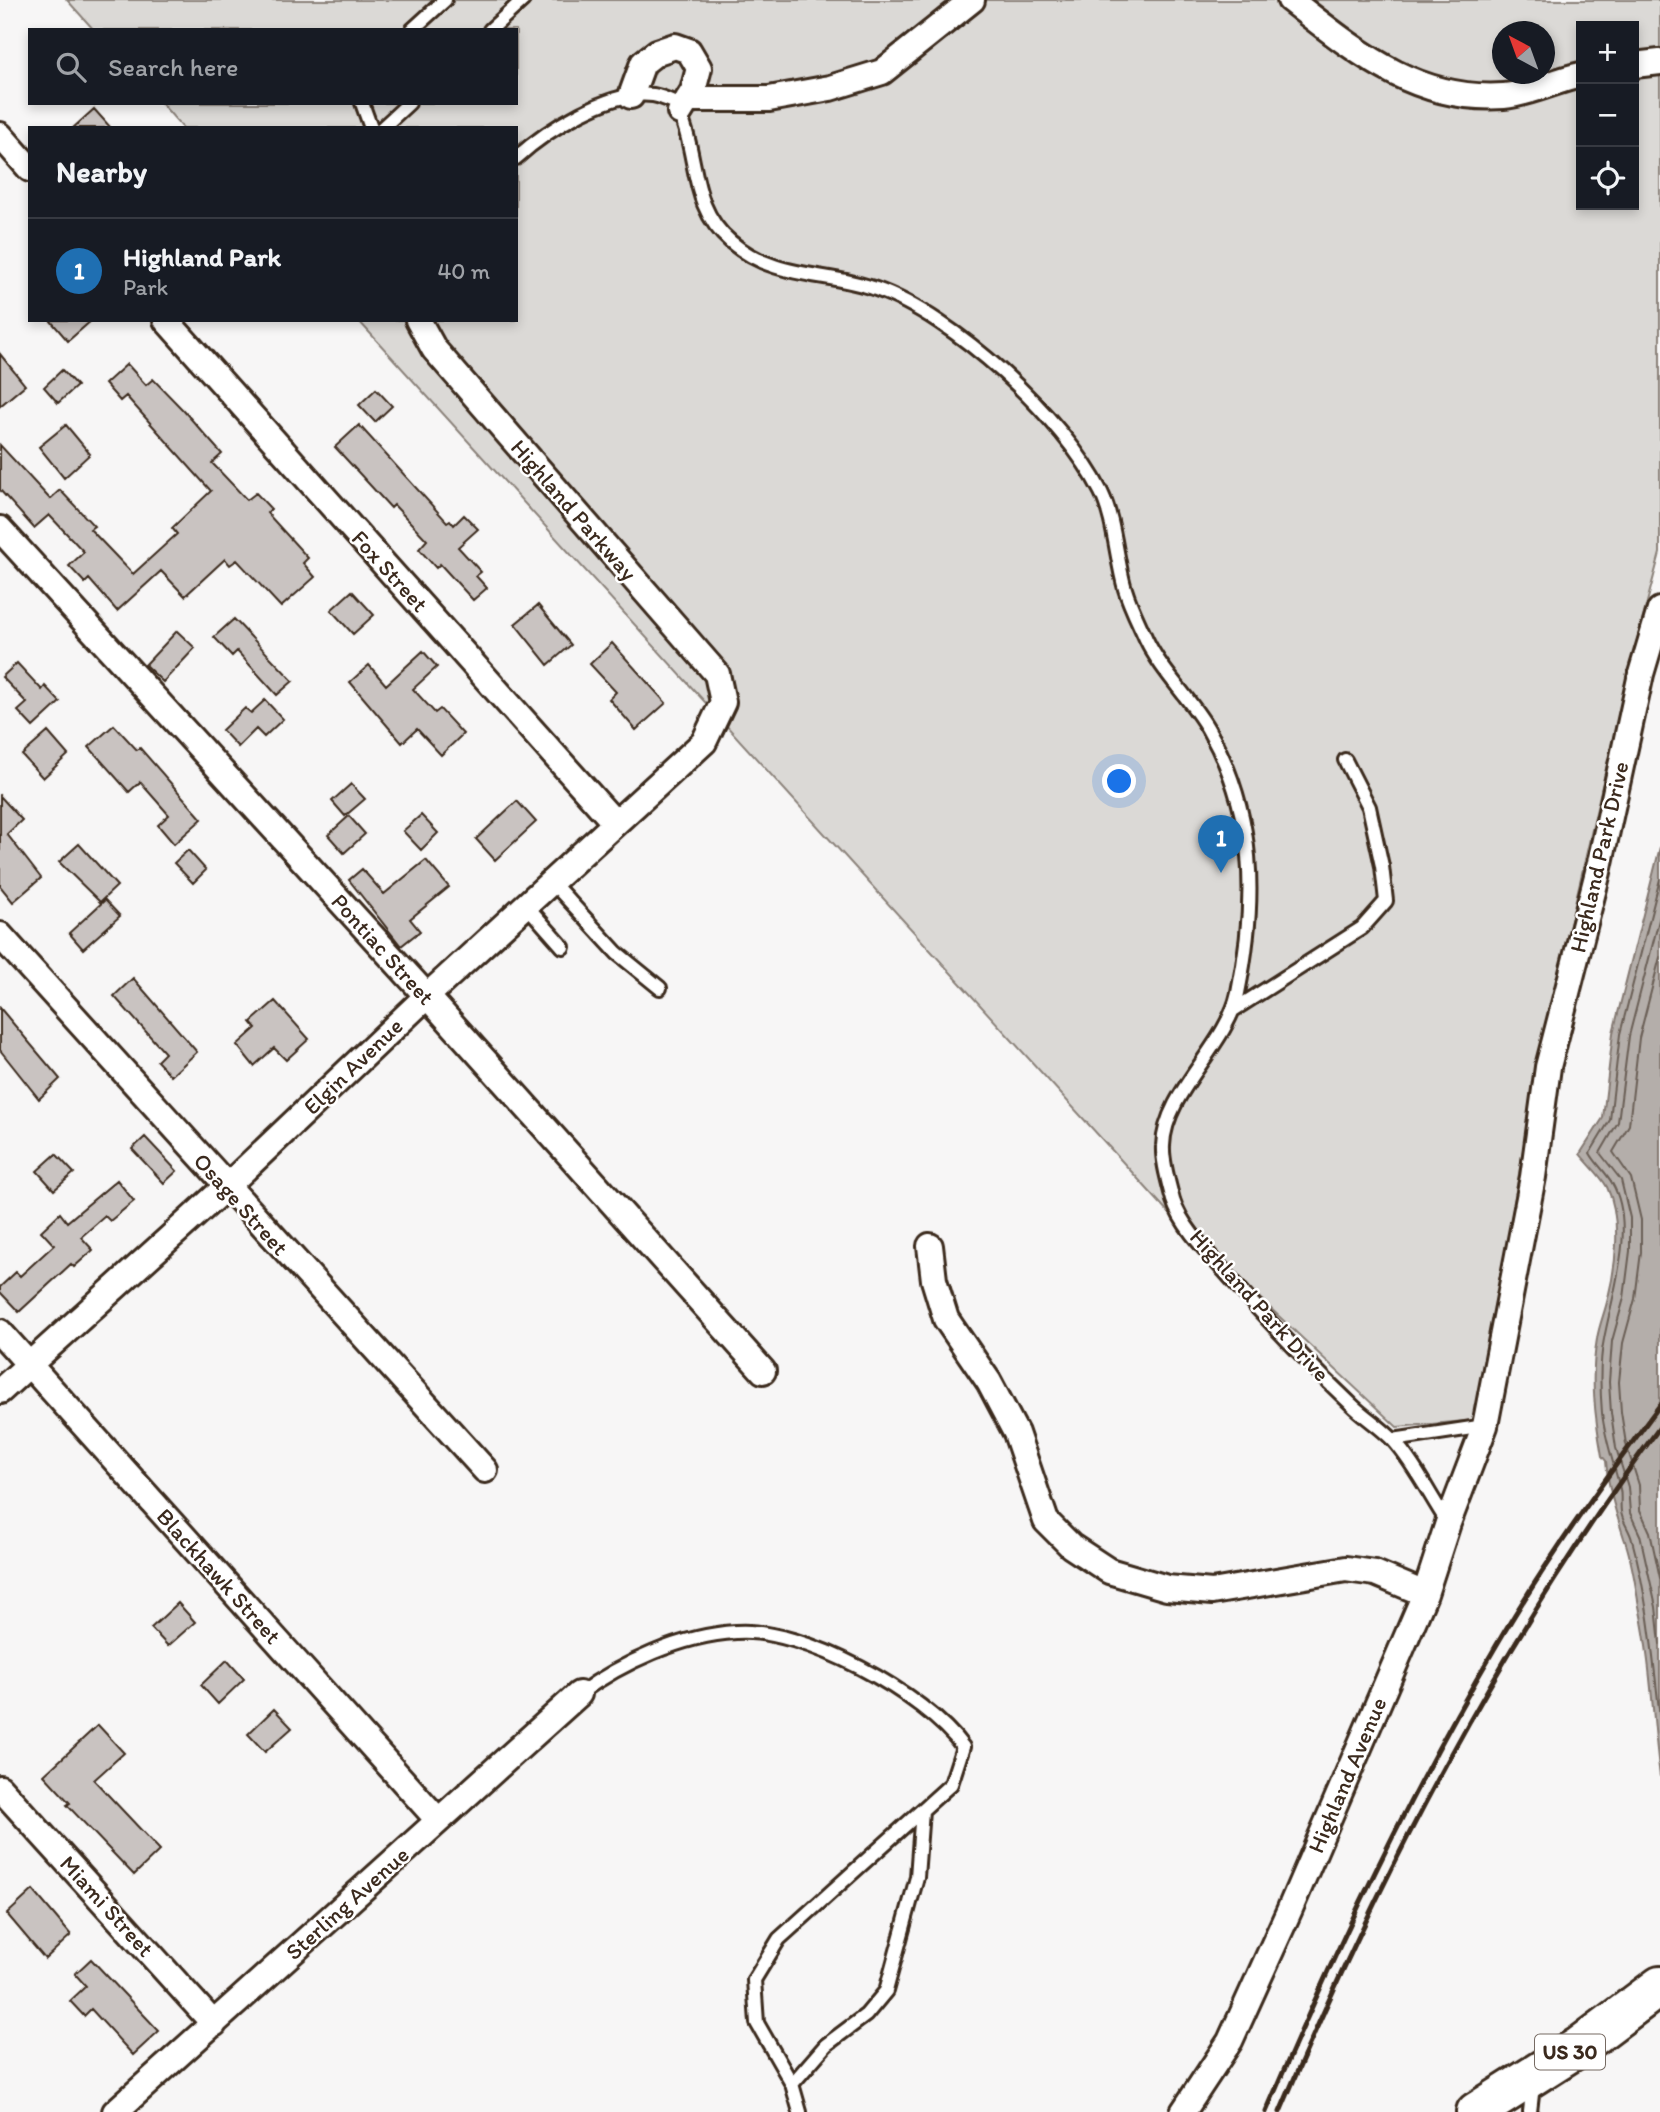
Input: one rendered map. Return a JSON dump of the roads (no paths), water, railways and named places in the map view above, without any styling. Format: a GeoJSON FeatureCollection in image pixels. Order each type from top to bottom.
{"type":"FeatureCollection","features":[{"type":"Feature","properties":{"kind":"main road","name":"US 30"},"geometry":{"type":"LineString","coordinates":[[1476,2112],[1580,2046],[1660,1986]]}},
{"type":"Feature","properties":{"kind":"street"},"geometry":{"type":"LineString","coordinates":[[631,96],[643,63],[657,52],[675,46],[689,51],[699,68],[685,112],[830,88],[882,72],[972,0]]}},
{"type":"Feature","properties":{"kind":"street"},"geometry":{"type":"LineString","coordinates":[[1290,0],[1355,51],[1403,78],[1453,95],[1506,96],[1576,76]]}},
{"type":"Feature","properties":{"kind":"street"},"geometry":{"type":"LineString","coordinates":[[1639,64],[1660,62]]}},
{"type":"Feature","properties":{"kind":"street"},"geometry":{"type":"LineString","coordinates":[[0,135],[28,167]]}},
{"type":"Feature","properties":{"kind":"street","name":"Fox Street"},"geometry":{"type":"LineString","coordinates":[[168,322],[615,823]]}},
{"type":"Feature","properties":{"kind":"street","name":"Highland Parkway"},"geometry":{"type":"LineString","coordinates":[[419,322],[434,349],[717,674],[723,702]]}},
{"type":"Feature","properties":{"kind":"street","name":"Pontiac Street"},"geometry":{"type":"LineString","coordinates":[[0,530],[427,996],[764,1371]]}},
{"type":"Feature","properties":{"kind":"street","name":"Highland Park Drive"},"geometry":{"type":"LineString","coordinates":[[1485,1426],[1533,1177],[1548,1067],[1598,872],[1641,674],[1660,611]]}},
{"type":"Feature","properties":{"kind":"street","name":"Elgin Avenue"},"geometry":{"type":"LineString","coordinates":[[0,1391],[226,1187],[427,996],[704,742],[723,702]]}},
{"type":"Feature","properties":{"kind":"street","name":"Osage Street"},"geometry":{"type":"LineString","coordinates":[[0,935],[485,1470]]}},
{"type":"Feature","properties":{"kind":"street"},"geometry":{"type":"LineString","coordinates":[[930,1246],[934,1280],[946,1319],[989,1382],[1016,1433],[1046,1521],[1072,1546],[1109,1571],[1167,1588],[1212,1592],[1346,1569],[1375,1573],[1425,1594]]}},
{"type":"Feature","properties":{"kind":"street","name":"Blackhawk Street"},"geometry":{"type":"LineString","coordinates":[[0,1332],[438,1820]]}},
{"type":"Feature","properties":{"kind":"street","name":"Highland Avenue"},"geometry":{"type":"LineString","coordinates":[[1184,2112],[1230,2041],[1425,1594],[1448,1523],[1485,1426]]}},
{"type":"Feature","properties":{"kind":"street","name":"Sterling Avenue"},"geometry":{"type":"LineString","coordinates":[[115,2112],[579,1694]]}},
{"type":"Feature","properties":{"kind":"street","name":"Miami Street"},"geometry":{"type":"LineString","coordinates":[[0,1788],[214,2024]]}},
{"type":"Feature","properties":{"kind":"lane"},"geometry":{"type":"LineString","coordinates":[[414,28],[445,0]]}},
{"type":"Feature","properties":{"kind":"lane"},"geometry":{"type":"LineString","coordinates":[[492,28],[523,0]]}},
{"type":"Feature","properties":{"kind":"lane"},"geometry":{"type":"LineString","coordinates":[[518,157],[578,115],[622,97],[653,95],[674,102],[685,112]]}},
{"type":"Feature","properties":{"kind":"lane"},"geometry":{"type":"LineString","coordinates":[[363,105],[370,126]]}},
{"type":"Feature","properties":{"kind":"lane"},"geometry":{"type":"LineString","coordinates":[[384,126],[407,105]]}},
{"type":"Feature","properties":{"kind":"lane","name":"Highland Park Drive"},"geometry":{"type":"LineString","coordinates":[[685,112],[701,205],[729,241],[770,266],[807,276],[872,287],[922,309],[1006,378],[1074,447],[1103,496],[1126,593],[1150,647],[1207,729],[1233,778],[1246,822],[1250,906],[1238,998],[1215,1046],[1174,1107],[1163,1145],[1174,1204],[1206,1251],[1282,1337],[1363,1416],[1393,1440],[1448,1523]]}},
{"type":"Feature","properties":{"kind":"lane"},"geometry":{"type":"LineString","coordinates":[[1231,1011],[1362,928],[1386,901],[1382,866],[1369,807],[1345,760]]}},
{"type":"Feature","properties":{"kind":"lane"},"geometry":{"type":"LineString","coordinates":[[551,881],[617,953],[660,988]]}},
{"type":"Feature","properties":{"kind":"lane"},"geometry":{"type":"LineString","coordinates":[[526,905],[563,947]]}},
{"type":"Feature","properties":{"kind":"lane"},"geometry":{"type":"LineString","coordinates":[[1393,1440],[1485,1426]]}},
{"type":"Feature","properties":{"kind":"lane"},"geometry":{"type":"LineString","coordinates":[[579,1694],[598,1680],[636,1661],[684,1643],[737,1632],[796,1640],[862,1669],[918,1702],[948,1726],[963,1747],[951,1784],[779,1939],[754,1980],[757,2023],[792,2084],[800,2112]]}},
{"type":"Feature","properties":{"kind":"lane"},"geometry":{"type":"LineString","coordinates":[[792,2084],[826,2045],[866,2015],[886,1991],[917,1877],[922,1810]]}},
{"type":"Feature","properties":{"kind":"lane"},"geometry":{"type":"LineString","coordinates":[[1530,2112],[1535,2074]]}},
{"type":"Feature","properties":{"kind":"water"},"geometry":{"type":"Polygon","coordinates":[[[1660,847],[1660,1777],[1643,1627],[1629,1554],[1613,1500],[1606,1461],[1602,1456],[1594,1398],[1597,1339],[1615,1257],[1615,1213],[1607,1187],[1580,1154],[1603,1118],[1613,1033],[1660,847]]]}},
{"type":"Feature","properties":{"kind":"railway"},"geometry":{"type":"LineString","coordinates":[[1266,2112],[1318,1993],[1402,1817],[1464,1702],[1554,1553],[1660,1405]]}},
{"type":"Feature","properties":{"kind":"railway"},"geometry":{"type":"LineString","coordinates":[[1280,2112],[1360,1933],[1449,1758],[1549,1589],[1660,1427]]}},
{"type":"Feature","properties":{"kind":"place","name":"Highland Park"},"geometry":{"type":"Point","coordinates":[1221,873]}}]}
